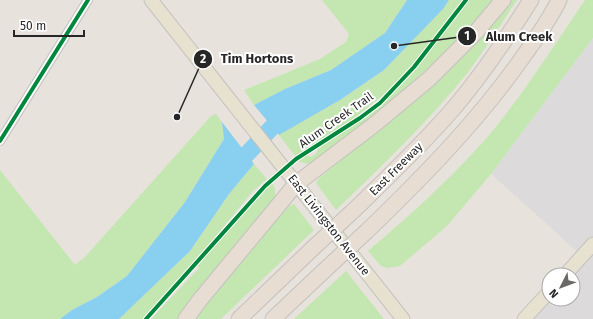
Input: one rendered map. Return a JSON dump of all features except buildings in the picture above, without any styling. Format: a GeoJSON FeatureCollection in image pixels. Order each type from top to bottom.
{"type":"FeatureCollection","features":[{"type":"Feature","properties":{"kind":"highway"},"geometry":{"type":"LineString","coordinates":[[186,319],[199,301],[296,184],[357,138],[429,78],[471,37],[503,0]]}},
{"type":"Feature","properties":{"kind":"highway","name":"East Freeway"},"geometry":{"type":"LineString","coordinates":[[239,319],[408,158],[453,110],[495,56],[531,0]]}},
{"type":"Feature","properties":{"kind":"highway","name":"East Freeway"},"geometry":{"type":"LineString","coordinates":[[273,319],[422,177],[472,123],[517,65],[560,1]]}},
{"type":"Feature","properties":{"kind":"main road","name":"East Livingston Avenue"},"geometry":{"type":"LineString","coordinates":[[151,0],[403,319]]}},
{"type":"Feature","properties":{"kind":"main road"},"geometry":{"type":"LineString","coordinates":[[572,267],[593,244]]}},
{"type":"Feature","properties":{"kind":"main road"},"geometry":{"type":"LineString","coordinates":[[524,319],[541,301]]}},
{"type":"Feature","properties":{"kind":"street"},"geometry":{"type":"LineString","coordinates":[[0,141],[88,0]]}},
{"type":"Feature","properties":{"kind":"shaded area"},"geometry":{"type":"Polygon","coordinates":[[[593,38],[593,319],[522,319],[541,305],[541,307],[581,307],[581,267],[577,267],[582,256],[491,174],[593,38]]]}},
{"type":"Feature","properties":{"kind":"green space"},"geometry":{"type":"Polygon","coordinates":[[[322,0],[407,0],[385,33],[331,70],[285,89],[254,105],[244,90],[320,59],[346,42],[349,34],[322,0]]]}},
{"type":"Feature","properties":{"kind":"green space"},"geometry":{"type":"Polygon","coordinates":[[[449,0],[495,0],[455,42],[413,82],[323,157],[311,164],[298,161],[306,155],[311,157],[316,154],[318,149],[359,122],[378,107],[394,88],[356,117],[295,156],[279,135],[340,100],[384,70],[443,9],[449,0]]]}},
{"type":"Feature","properties":{"kind":"green space"},"geometry":{"type":"Polygon","coordinates":[[[511,0],[517,0],[469,71],[454,90],[405,143],[336,210],[316,183],[318,179],[418,97],[511,0]]]}},
{"type":"Feature","properties":{"kind":"green space"},"geometry":{"type":"Polygon","coordinates":[[[585,0],[593,0],[593,38],[491,174],[447,226],[400,266],[387,268],[381,266],[368,251],[427,199],[482,143],[523,91],[585,0]]]}},
{"type":"Feature","properties":{"kind":"green space"},"geometry":{"type":"Polygon","coordinates":[[[216,114],[222,122],[224,139],[185,202],[127,276],[97,297],[72,310],[60,319],[0,319],[0,170],[75,265],[85,257],[211,116],[216,114]]]}},
{"type":"Feature","properties":{"kind":"green space"},"geometry":{"type":"Polygon","coordinates":[[[254,164],[267,179],[253,191],[190,267],[143,319],[119,319],[190,251],[229,194],[254,164]]]}},
{"type":"Feature","properties":{"kind":"green space"},"geometry":{"type":"Polygon","coordinates":[[[272,183],[275,188],[275,196],[268,209],[210,276],[178,319],[151,319],[199,268],[197,265],[266,186],[272,183]]]}},
{"type":"Feature","properties":{"kind":"green space"},"geometry":{"type":"Polygon","coordinates":[[[294,204],[314,230],[221,319],[192,319],[286,208],[294,204]]]}},
{"type":"Feature","properties":{"kind":"green space"},"geometry":{"type":"Polygon","coordinates":[[[346,271],[384,319],[294,319],[346,271]]]}},
{"type":"Feature","properties":{"kind":"water"},"geometry":{"type":"Polygon","coordinates":[[[407,0],[449,0],[443,9],[384,70],[340,100],[279,135],[254,105],[285,89],[331,70],[385,33],[407,0]]]}},
{"type":"Feature","properties":{"kind":"water"},"geometry":{"type":"Polygon","coordinates":[[[222,122],[254,164],[229,194],[190,251],[119,319],[60,319],[72,310],[97,297],[127,276],[185,202],[224,139],[222,122]]]}},
{"type":"Feature","properties":{"kind":"waterway"},"geometry":{"type":"LineString","coordinates":[[232,170],[275,124],[290,113]]}},
{"type":"Feature","properties":{"kind":"cycle path"},"geometry":{"type":"LineString","coordinates":[[0,141],[88,0]]}},
{"type":"Feature","properties":{"kind":"cycle path","name":"Alum Creek Trail"},"geometry":{"type":"LineString","coordinates":[[146,319],[265,186],[296,159],[360,118],[380,103],[414,67],[466,0]]}},
{"type":"Feature","properties":{"kind":"place","name":"Alum Creek"},"geometry":{"type":"Point","coordinates":[394,46]}},
{"type":"Feature","properties":{"kind":"place","name":"Tim Hortons"},"geometry":{"type":"Point","coordinates":[177,117]}}]}
